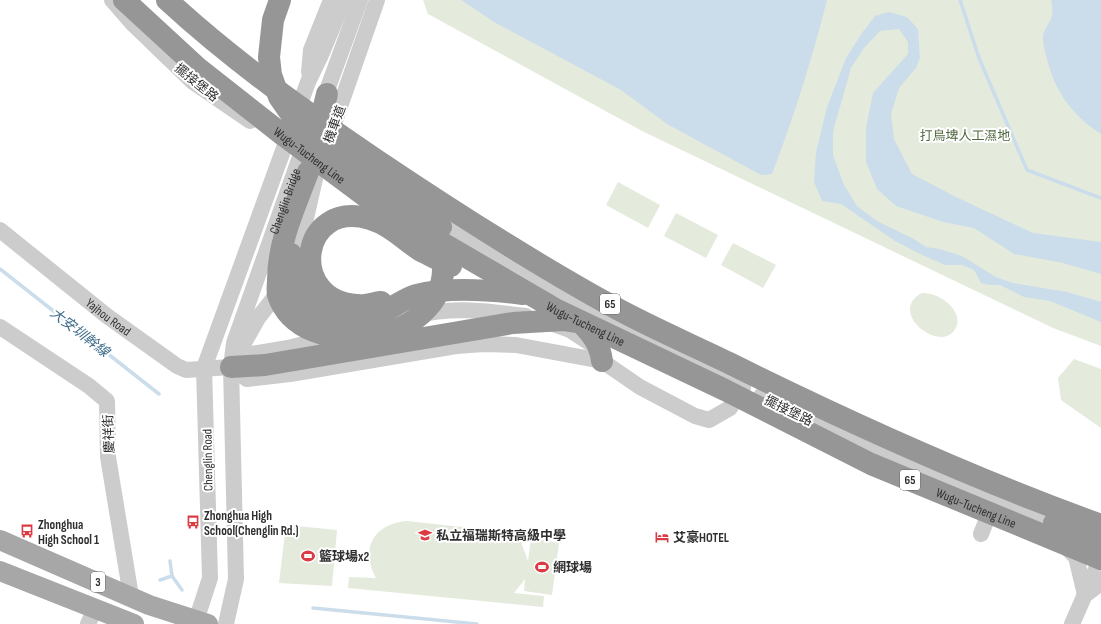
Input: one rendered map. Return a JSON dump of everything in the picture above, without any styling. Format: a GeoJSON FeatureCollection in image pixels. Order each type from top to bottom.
{"type":"FeatureCollection","features":[{"type":"Feature","properties":{"kind":"highway","name":"Wugu-Tucheng Line"},"geometry":{"type":"LineString","coordinates":[[124,0],[199,69],[283,135],[378,205],[557,310],[734,389],[871,464],[1100,544]]}},
{"type":"Feature","properties":{"kind":"highway"},"geometry":{"type":"LineString","coordinates":[[143,0],[195,52],[342,166],[419,217],[436,235],[443,258],[444,277],[438,292],[429,305],[406,326],[390,333],[349,338],[315,331],[298,322],[286,311],[278,294],[278,265],[283,241],[308,172]]}},
{"type":"Feature","properties":{"kind":"highway","name":"Wugu-Tucheng Line"},"geometry":{"type":"LineString","coordinates":[[167,0],[205,35],[264,81],[345,139],[446,207],[613,306],[815,406],[1021,496],[1100,544]]}},
{"type":"Feature","properties":{"kind":"highway"},"geometry":{"type":"LineString","coordinates":[[280,0],[273,20],[270,41],[272,75],[279,98],[302,130],[445,230],[734,389]]}},
{"type":"Feature","properties":{"kind":"highway"},"geometry":{"type":"LineString","coordinates":[[327,94],[291,249],[293,284],[305,303],[317,314],[329,319],[349,321],[382,312],[415,295]]}},
{"type":"Feature","properties":{"kind":"highway"},"geometry":{"type":"LineString","coordinates":[[601,356],[594,337],[577,319],[479,280],[422,251],[388,226],[370,219],[352,216],[331,221],[319,231],[313,240],[309,253],[310,268],[318,284],[328,296],[340,302],[357,306],[415,295],[456,291],[493,290],[537,296],[589,311],[632,334],[778,406],[1100,544]]}},
{"type":"Feature","properties":{"kind":"highway"},"geometry":{"type":"LineString","coordinates":[[230,367],[265,365],[513,323],[563,320],[600,325],[632,334]]}},
{"type":"Feature","properties":{"kind":"main road","name":"3"},"geometry":{"type":"LineString","coordinates":[[0,540],[149,605],[200,623]]}},
{"type":"Feature","properties":{"kind":"main road","name":"3"},"geometry":{"type":"LineString","coordinates":[[0,571],[91,616],[134,624]]}},
{"type":"Feature","properties":{"kind":"street","name":"擺接堡路"},"geometry":{"type":"LineString","coordinates":[[112,0],[132,23],[193,82],[358,191],[451,238],[490,253],[734,389],[994,502],[1046,524],[1100,544]]}},
{"type":"Feature","properties":{"kind":"street"},"geometry":{"type":"LineString","coordinates":[[308,82],[311,50],[331,0]]}},
{"type":"Feature","properties":{"kind":"street","name":"Chenglin Bridge"},"geometry":{"type":"LineString","coordinates":[[230,298],[308,82],[344,0]]}},
{"type":"Feature","properties":{"kind":"street","name":"Chenglin Bridge"},"geometry":{"type":"LineString","coordinates":[[244,313],[304,144],[327,94],[360,0]]}},
{"type":"Feature","properties":{"kind":"street","name":"機車道"},"geometry":{"type":"LineString","coordinates":[[293,264],[301,240],[312,187],[368,31],[377,0]]}},
{"type":"Feature","properties":{"kind":"street","name":"Yajhou Road"},"geometry":{"type":"LineString","coordinates":[[0,230],[107,316],[177,366],[186,370],[230,367]]}},
{"type":"Feature","properties":{"kind":"street","name":"Chenglin Road"},"geometry":{"type":"LineString","coordinates":[[200,623],[210,578],[204,368],[230,298]]}},
{"type":"Feature","properties":{"kind":"street"},"geometry":{"type":"LineString","coordinates":[[230,367],[258,318],[273,299]]}},
{"type":"Feature","properties":{"kind":"street"},"geometry":{"type":"LineString","coordinates":[[230,367],[250,354],[288,348],[428,312],[480,310],[535,318],[570,330],[601,356],[643,380],[658,395],[695,416],[708,420],[730,408],[734,389]]}},
{"type":"Feature","properties":{"kind":"street","name":"Chenglin Road"},"geometry":{"type":"LineString","coordinates":[[226,624],[236,579],[230,367],[234,343],[244,313]]}},
{"type":"Feature","properties":{"kind":"street","name":"慶祥街"},"geometry":{"type":"LineString","coordinates":[[0,327],[89,386],[107,401],[108,457],[131,596]]}},
{"type":"Feature","properties":{"kind":"street"},"geometry":{"type":"LineString","coordinates":[[230,367],[247,379],[290,374],[456,346],[484,344],[516,345],[601,356]]}},
{"type":"Feature","properties":{"kind":"street"},"geometry":{"type":"LineString","coordinates":[[981,534],[994,502]]}},
{"type":"Feature","properties":{"kind":"street"},"geometry":{"type":"LineString","coordinates":[[1046,524],[1076,557],[1085,595]]}},
{"type":"Feature","properties":{"kind":"street"},"geometry":{"type":"LineString","coordinates":[[1072,624],[1085,595],[1100,544]]}},
{"type":"Feature","properties":{"kind":"street"},"geometry":{"type":"LineString","coordinates":[[1085,595],[1101,584]]}},
{"type":"Feature","properties":{"kind":"green space","name":"打鳥埤人工濕地"},"geometry":{"type":"Polygon","coordinates":[[[423,0],[1101,0],[1101,346],[1053,328],[642,131],[428,14],[423,0]]]}},
{"type":"Feature","properties":{"kind":"green space"},"geometry":{"type":"Polygon","coordinates":[[[618,182],[660,205],[648,228],[606,205],[618,182]]]}},
{"type":"Feature","properties":{"kind":"green space"},"geometry":{"type":"Polygon","coordinates":[[[676,213],[718,235],[706,258],[664,236],[676,213]]]}},
{"type":"Feature","properties":{"kind":"green space"},"geometry":{"type":"Polygon","coordinates":[[[733,243],[776,265],[763,288],[721,265],[733,243]]]}},
{"type":"Feature","properties":{"kind":"green space"},"geometry":{"type":"Polygon","coordinates":[[[922,293],[929,293],[936,296],[950,305],[955,311],[957,325],[953,332],[945,336],[936,336],[926,332],[918,326],[912,318],[910,309],[913,300],[922,293]]]}},
{"type":"Feature","properties":{"kind":"green space"},"geometry":{"type":"Polygon","coordinates":[[[1074,359],[1101,369],[1101,428],[1061,400],[1058,378],[1074,359]]]}},
{"type":"Feature","properties":{"kind":"green space"},"geometry":{"type":"Polygon","coordinates":[[[407,521],[508,532],[521,542],[528,561],[531,538],[559,543],[552,595],[524,591],[525,579],[514,593],[544,596],[543,607],[348,588],[349,577],[376,578],[371,567],[369,557],[373,540],[378,533],[386,527],[395,523],[407,521]]]}},
{"type":"Feature","properties":{"kind":"green space","name":"籃球場x2"},"geometry":{"type":"Polygon","coordinates":[[[286,525],[337,530],[332,586],[279,583],[286,525]]]}},
{"type":"Feature","properties":{"kind":"water"},"geometry":{"type":"Polygon","coordinates":[[[461,0],[827,0],[802,88],[772,174],[761,175],[667,124],[621,90],[494,22],[461,0]]]}},
{"type":"Feature","properties":{"kind":"water"},"geometry":{"type":"Polygon","coordinates":[[[1051,0],[1101,0],[1101,134],[1082,119],[1066,102],[1050,71],[1043,38],[1044,32],[1052,15],[1051,0]]]}},
{"type":"Feature","properties":{"kind":"water"},"geometry":{"type":"Polygon","coordinates":[[[889,12],[907,17],[918,29],[920,58],[916,68],[899,88],[891,114],[894,139],[912,174],[956,197],[1033,233],[1101,242],[1101,274],[1063,263],[1014,254],[974,228],[943,222],[896,206],[877,189],[866,162],[866,128],[873,93],[908,54],[908,42],[899,29],[880,31],[864,48],[851,68],[833,131],[833,155],[844,185],[857,206],[877,221],[914,239],[926,247],[940,249],[962,256],[996,277],[1013,283],[1067,292],[1101,302],[1101,322],[1050,301],[1024,297],[1000,285],[981,283],[974,270],[962,265],[945,265],[922,255],[895,241],[841,204],[822,201],[814,182],[816,152],[827,107],[846,58],[862,33],[875,16],[889,12]]]}},
{"type":"Feature","properties":{"kind":"waterway"},"geometry":{"type":"LineString","coordinates":[[960,0],[979,58],[1027,170],[1101,198]]}},
{"type":"Feature","properties":{"kind":"waterway","name":"大安圳幹線"},"geometry":{"type":"LineString","coordinates":[[0,269],[159,394]]}},
{"type":"Feature","properties":{"kind":"waterway","name":"大安圳幹線"},"geometry":{"type":"LineString","coordinates":[[170,561],[172,576],[182,590]]}},
{"type":"Feature","properties":{"kind":"waterway"},"geometry":{"type":"LineString","coordinates":[[160,580],[172,576]]}},
{"type":"Feature","properties":{"kind":"waterway","name":"大安圳幹線"},"geometry":{"type":"LineString","coordinates":[[313,608],[477,624]]}},
{"type":"Feature","properties":{"kind":"place","name":"Zhonghua High School(Chenglin Rd.)"},"geometry":{"type":"Point","coordinates":[193,522]}},
{"type":"Feature","properties":{"kind":"place","name":"Zhonghua High School 1"},"geometry":{"type":"Point","coordinates":[27,531]}},
{"type":"Feature","properties":{"kind":"place","name":"私立福瑞斯特高級中學"},"geometry":{"type":"Point","coordinates":[425,535]}},
{"type":"Feature","properties":{"kind":"place","name":"艾豪HOTEL"},"geometry":{"type":"Point","coordinates":[662,537]}},
{"type":"Feature","properties":{"kind":"place","name":"籃球場x2"},"geometry":{"type":"Point","coordinates":[308,556]}},
{"type":"Feature","properties":{"kind":"place","name":"網球場"},"geometry":{"type":"Point","coordinates":[542,567]}}]}
